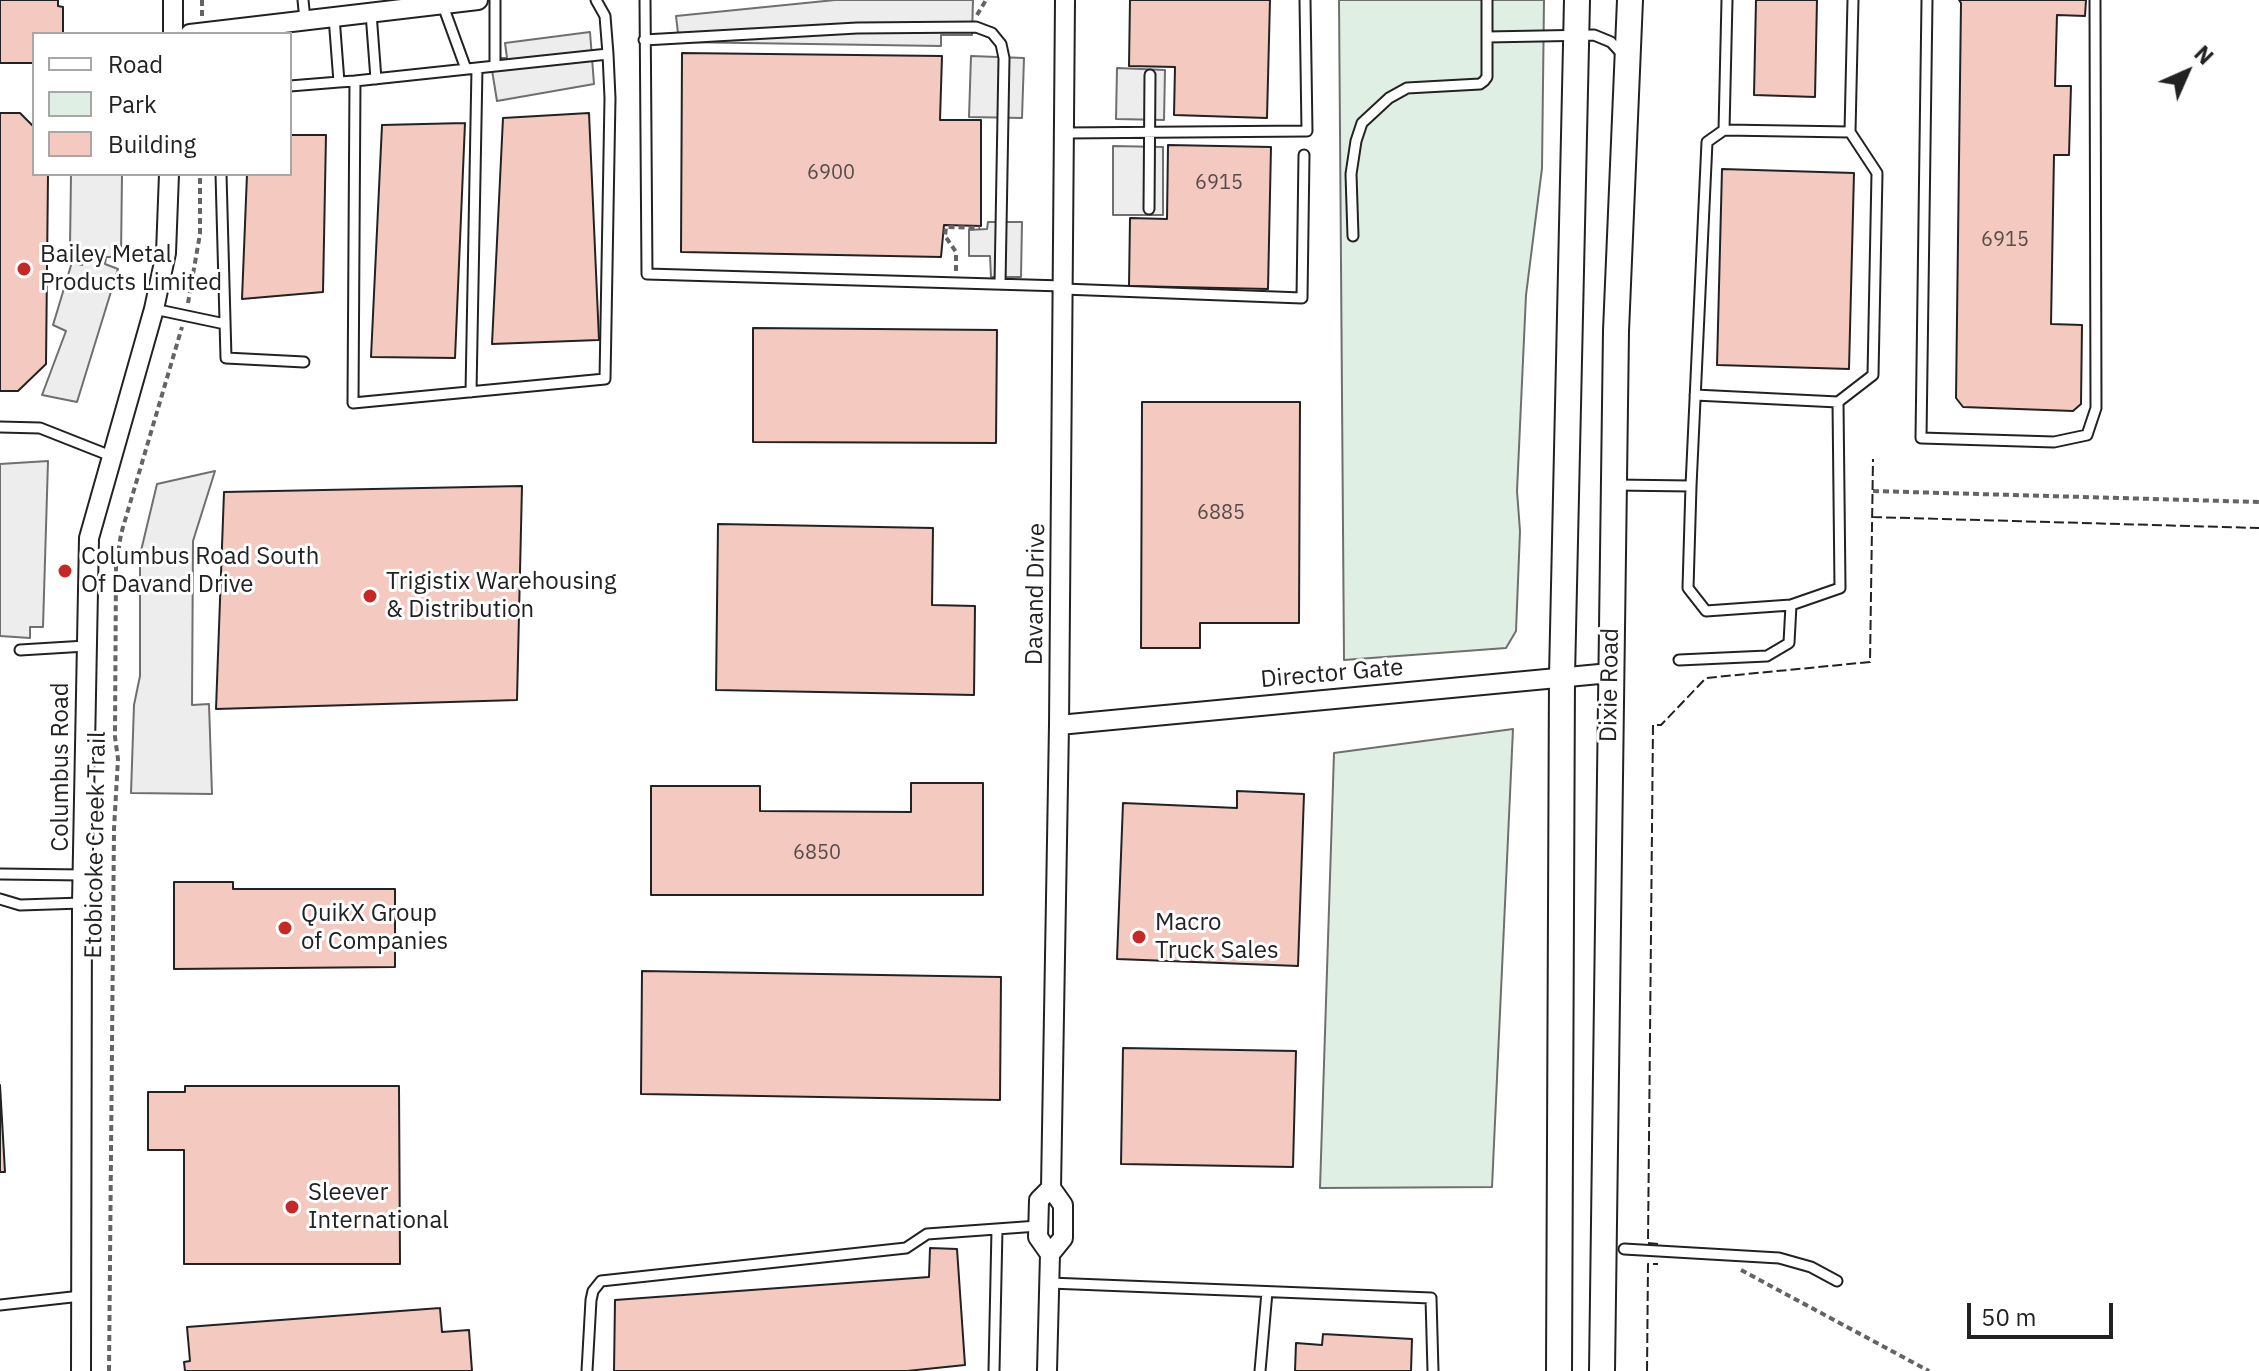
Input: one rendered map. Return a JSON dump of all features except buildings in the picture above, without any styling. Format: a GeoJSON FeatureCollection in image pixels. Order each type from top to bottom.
{"type":"FeatureCollection","features":[{"type":"Feature","properties":{"kind":"main road","name":"Dixie Road"},"geometry":{"type":"LineString","coordinates":[[1559,1371],[1562,676],[1577,0]]}},
{"type":"Feature","properties":{"kind":"main road","name":"Dixie Road"},"geometry":{"type":"LineString","coordinates":[[1602,1371],[1616,331],[1630,0]]}},
{"type":"Feature","properties":{"kind":"street"},"geometry":{"type":"LineString","coordinates":[[173,0],[173,32]]}},
{"type":"Feature","properties":{"kind":"street"},"geometry":{"type":"LineString","coordinates":[[206,32],[478,0]]}},
{"type":"Feature","properties":{"kind":"street","name":"Davand Drive"},"geometry":{"type":"LineString","coordinates":[[1050,1254],[1063,1238],[1063,1205],[1051,1188],[1059,725],[1065,0]]}},
{"type":"Feature","properties":{"kind":"street","name":"Columbus Road"},"geometry":{"type":"LineString","coordinates":[[81,1371],[82,903],[89,538],[154,309],[166,253],[169,176]]}},
{"type":"Feature","properties":{"kind":"street","name":"Director Gate"},"geometry":{"type":"LineString","coordinates":[[1059,725],[1610,673]]}},
{"type":"Feature","properties":{"kind":"street","name":"Davand Drive"},"geometry":{"type":"LineString","coordinates":[[1047,1371],[1050,1254],[1038,1237],[1038,1226],[1039,1200],[1051,1188]]}},
{"type":"Feature","properties":{"kind":"lane"},"geometry":{"type":"LineString","coordinates":[[303,0],[305,20]]}},
{"type":"Feature","properties":{"kind":"lane"},"geometry":{"type":"LineString","coordinates":[[495,0],[495,66]]}},
{"type":"Feature","properties":{"kind":"lane"},"geometry":{"type":"LineString","coordinates":[[355,81],[353,403],[605,379],[608,54],[605,16],[596,0]]}},
{"type":"Feature","properties":{"kind":"lane"},"geometry":{"type":"LineString","coordinates":[[645,0],[647,274],[956,281],[1302,298],[1304,155]]}},
{"type":"Feature","properties":{"kind":"lane"},"geometry":{"type":"LineString","coordinates":[[1065,133],[1307,131],[1305,0]]}},
{"type":"Feature","properties":{"kind":"lane"},"geometry":{"type":"LineString","coordinates":[[1353,236],[1351,174],[1362,123],[1389,98],[1407,88],[1480,84],[1484,81],[1487,77],[1487,0]]}},
{"type":"Feature","properties":{"kind":"lane"},"geometry":{"type":"LineString","coordinates":[[1724,130],[1727,0]]}},
{"type":"Feature","properties":{"kind":"lane"},"geometry":{"type":"LineString","coordinates":[[1695,395],[1838,402],[1873,375],[1877,173],[1850,132],[1853,0]]}},
{"type":"Feature","properties":{"kind":"lane"},"geometry":{"type":"LineString","coordinates":[[1927,0],[1921,438],[2054,442],[2087,435],[2096,408],[2095,0]]}},
{"type":"Feature","properties":{"kind":"lane"},"geometry":{"type":"LineString","coordinates":[[442,2],[466,69]]}},
{"type":"Feature","properties":{"kind":"lane"},"geometry":{"type":"LineString","coordinates":[[371,13],[376,79]]}},
{"type":"Feature","properties":{"kind":"lane"},"geometry":{"type":"LineString","coordinates":[[334,17],[339,82]]}},
{"type":"Feature","properties":{"kind":"lane"},"geometry":{"type":"LineString","coordinates":[[644,40],[857,28],[976,27],[992,33],[1001,44],[1004,58],[1000,284]]}},
{"type":"Feature","properties":{"kind":"lane"},"geometry":{"type":"LineString","coordinates":[[1487,37],[1576,34],[1602,37],[1611,42],[1627,60]]}},
{"type":"Feature","properties":{"kind":"lane"},"geometry":{"type":"LineString","coordinates":[[292,86],[608,54]]}},
{"type":"Feature","properties":{"kind":"lane"},"geometry":{"type":"LineString","coordinates":[[471,392],[477,68]]}},
{"type":"Feature","properties":{"kind":"lane"},"geometry":{"type":"LineString","coordinates":[[1149,209],[1150,75]]}},
{"type":"Feature","properties":{"kind":"lane"},"geometry":{"type":"LineString","coordinates":[[1838,402],[1840,588],[1791,605],[1706,611],[1688,588],[1707,142],[1724,130],[1850,132]]}},
{"type":"Feature","properties":{"kind":"lane"},"geometry":{"type":"LineString","coordinates":[[221,176],[226,358],[304,362]]}},
{"type":"Feature","properties":{"kind":"lane"},"geometry":{"type":"LineString","coordinates":[[154,309],[225,324]]}},
{"type":"Feature","properties":{"kind":"lane"},"geometry":{"type":"LineString","coordinates":[[0,427],[40,428],[111,456]]}},
{"type":"Feature","properties":{"kind":"lane"},"geometry":{"type":"LineString","coordinates":[[1613,485],[1691,486]]}},
{"type":"Feature","properties":{"kind":"lane"},"geometry":{"type":"LineString","coordinates":[[1679,660],[1767,656],[1789,643],[1791,605]]}},
{"type":"Feature","properties":{"kind":"lane"},"geometry":{"type":"LineString","coordinates":[[20,650],[86,646]]}},
{"type":"Feature","properties":{"kind":"lane"},"geometry":{"type":"LineString","coordinates":[[0,874],[84,875]]}},
{"type":"Feature","properties":{"kind":"lane"},"geometry":{"type":"LineString","coordinates":[[0,899],[20,905],[82,903]]}},
{"type":"Feature","properties":{"kind":"lane"},"geometry":{"type":"LineString","coordinates":[[587,1371],[591,1300],[593,1291],[601,1281],[906,1248],[927,1234],[1038,1226]]}},
{"type":"Feature","properties":{"kind":"lane"},"geometry":{"type":"LineString","coordinates":[[994,1371],[997,1229]]}},
{"type":"Feature","properties":{"kind":"lane"},"geometry":{"type":"LineString","coordinates":[[1624,1249],[1779,1258],[1811,1267],[1837,1281]]}},
{"type":"Feature","properties":{"kind":"lane"},"geometry":{"type":"LineString","coordinates":[[1050,1283],[1431,1298],[1433,1371]]}},
{"type":"Feature","properties":{"kind":"lane"},"geometry":{"type":"LineString","coordinates":[[1260,1371],[1267,1292]]}},
{"type":"Feature","properties":{"kind":"lane"},"geometry":{"type":"LineString","coordinates":[[0,1305],[81,1296]]}},
{"type":"Feature","properties":{"kind":"path"},"geometry":{"type":"LineString","coordinates":[[188,302],[200,234],[200,176]]}},
{"type":"Feature","properties":{"kind":"path"},"geometry":{"type":"LineString","coordinates":[[956,281],[956,252],[945,236],[946,227],[980,228]]}},
{"type":"Feature","properties":{"kind":"path","name":"Etobicoke Creek Trail"},"geometry":{"type":"LineString","coordinates":[[109,1371],[114,829],[118,759],[115,737],[116,567],[121,534],[182,328]]}},
{"type":"Feature","properties":{"kind":"path"},"geometry":{"type":"LineString","coordinates":[[1873,491],[2259,502]]}},
{"type":"Feature","properties":{"kind":"path"},"geometry":{"type":"LineString","coordinates":[[1714,1255],[1929,1371]]}},
{"type":"Feature","properties":{"kind":"green space"},"geometry":{"type":"Polygon","coordinates":[[[1339,0],[1544,0],[1542,168],[1526,295],[1517,491],[1520,531],[1516,631],[1506,648],[1344,660],[1339,0]]]}},
{"type":"Feature","properties":{"kind":"green space"},"geometry":{"type":"Polygon","coordinates":[[[1513,729],[1492,1187],[1320,1188],[1334,753],[1513,729]]]}},
{"type":"Feature","properties":{"kind":"shaded area"},"geometry":{"type":"Polygon","coordinates":[[[835,0],[973,0],[972,35],[941,35],[941,46],[679,42],[676,16],[835,0]]]}},
{"type":"Feature","properties":{"kind":"shaded area"},"geometry":{"type":"Polygon","coordinates":[[[590,32],[594,84],[497,101],[490,58],[507,58],[505,43],[590,32]]]}},
{"type":"Feature","properties":{"kind":"shaded area"},"geometry":{"type":"Polygon","coordinates":[[[971,56],[1024,58],[1022,118],[969,117],[971,56]]]}},
{"type":"Feature","properties":{"kind":"shaded area"},"geometry":{"type":"Polygon","coordinates":[[[1117,68],[1165,70],[1164,120],[1116,119],[1117,68]]]}},
{"type":"Feature","properties":{"kind":"shaded area"},"geometry":{"type":"Polygon","coordinates":[[[1113,146],[1163,147],[1163,215],[1113,215],[1113,146]]]}},
{"type":"Feature","properties":{"kind":"shaded area"},"geometry":{"type":"Polygon","coordinates":[[[71,176],[122,176],[121,257],[106,257],[105,264],[118,269],[77,402],[42,395],[66,331],[53,325],[72,262],[82,265],[85,250],[70,247],[71,176]]]}},
{"type":"Feature","properties":{"kind":"shaded area"},"geometry":{"type":"Polygon","coordinates":[[[988,222],[1022,222],[1021,277],[991,277],[990,256],[969,256],[969,230],[987,229],[988,222]]]}},
{"type":"Feature","properties":{"kind":"shaded area"},"geometry":{"type":"Polygon","coordinates":[[[48,461],[43,627],[30,627],[30,638],[0,636],[0,464],[48,461]]]}},
{"type":"Feature","properties":{"kind":"shaded area"},"geometry":{"type":"Polygon","coordinates":[[[215,471],[193,541],[192,705],[209,704],[212,794],[131,793],[134,705],[140,676],[140,555],[157,484],[215,471]]]}},
{"type":"Feature","properties":{"kind":"fence"},"geometry":{"type":"LineString","coordinates":[[1658,1244],[1648,1243],[1653,725],[1661,725],[1706,678],[1870,662],[1873,459]]}},
{"type":"Feature","properties":{"kind":"fence"},"geometry":{"type":"LineString","coordinates":[[1872,517],[2259,528]]}},
{"type":"Feature","properties":{"kind":"fence"},"geometry":{"type":"LineString","coordinates":[[1647,1371],[1648,1264],[1658,1264]]}},
{"type":"Feature","properties":{"kind":"place","name":"Bailey Metal Products Limited"},"geometry":{"type":"Point","coordinates":[24,269]}},
{"type":"Feature","properties":{"kind":"place","name":"Columbus Road South Of Davand Drive"},"geometry":{"type":"Point","coordinates":[65,571]}},
{"type":"Feature","properties":{"kind":"place","name":"Trigistix Warehousing & Distribution"},"geometry":{"type":"Point","coordinates":[370,596]}},
{"type":"Feature","properties":{"kind":"place","name":"QuikX Group of Companies"},"geometry":{"type":"Point","coordinates":[285,928]}},
{"type":"Feature","properties":{"kind":"place","name":"Macro Truck Sales"},"geometry":{"type":"Point","coordinates":[1139,937]}},
{"type":"Feature","properties":{"kind":"place","name":"Sleever International"},"geometry":{"type":"Point","coordinates":[292,1207]}}]}
